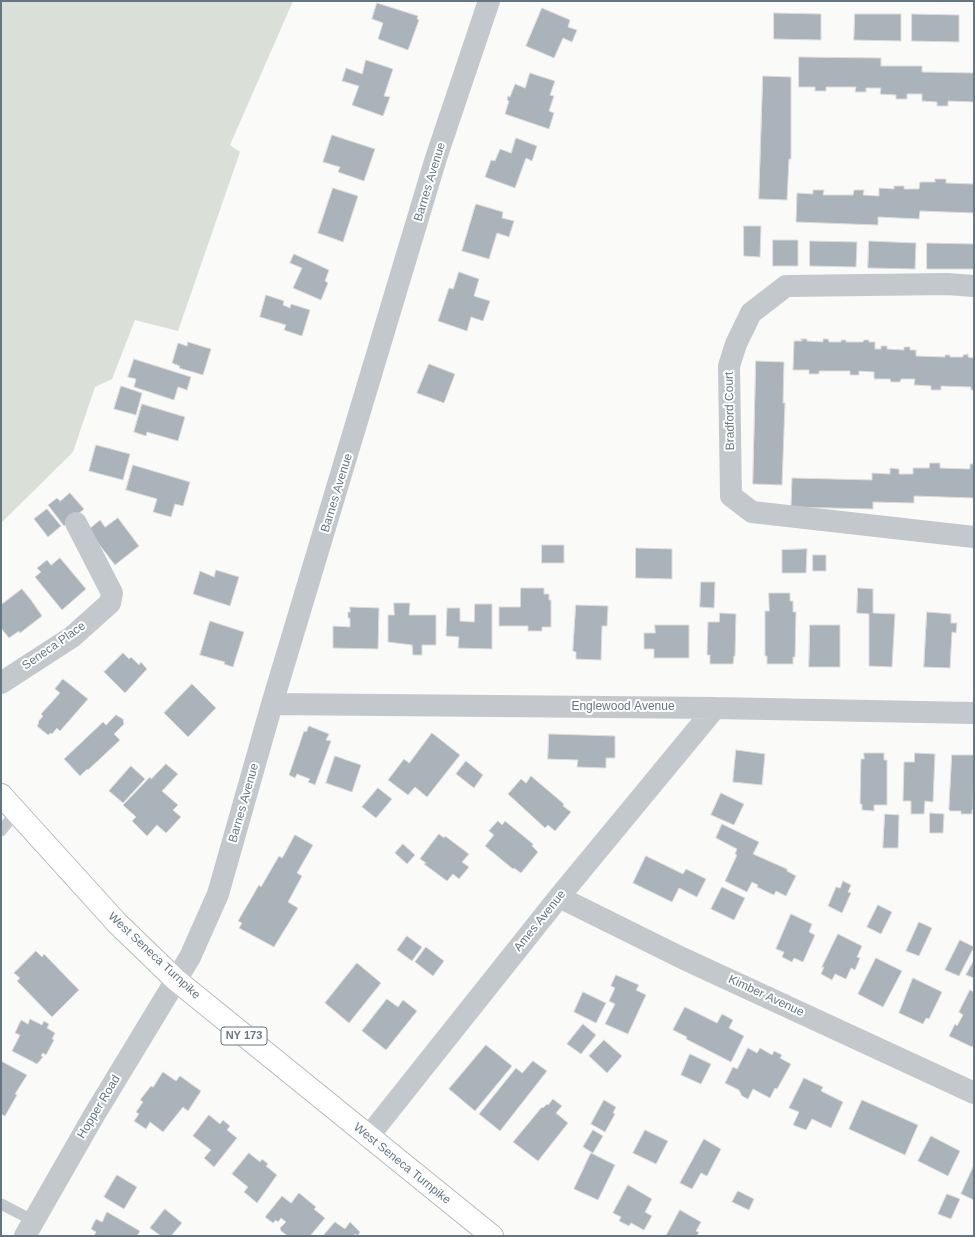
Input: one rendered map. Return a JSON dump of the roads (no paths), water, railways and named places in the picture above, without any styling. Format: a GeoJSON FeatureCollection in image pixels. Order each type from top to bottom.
{"type":"FeatureCollection","features":[{"type":"Feature","properties":{"kind":"main road","name":"West Seneca Turnpike"},"geometry":{"type":"LineString","coordinates":[[1,795],[117,922],[176,980],[492,1236]]}},
{"type":"Feature","properties":{"kind":"street","name":"Barnes Avenue"},"geometry":{"type":"LineString","coordinates":[[176,980],[190,957],[218,894],[272,704],[436,158],[489,1]]}},
{"type":"Feature","properties":{"kind":"street","name":"Bradford Court"},"geometry":{"type":"LineString","coordinates":[[974,286],[947,284],[786,286],[751,313],[736,344],[729,366],[731,496],[752,512],[974,537]]}},
{"type":"Feature","properties":{"kind":"street","name":"Seneca Place"},"geometry":{"type":"LineString","coordinates":[[1,682],[72,636],[110,602],[112,593],[76,523]]}},
{"type":"Feature","properties":{"kind":"street","name":"Englewood Avenue"},"geometry":{"type":"LineString","coordinates":[[272,704],[715,708],[974,713]]}},
{"type":"Feature","properties":{"kind":"street","name":"Ames Avenue"},"geometry":{"type":"LineString","coordinates":[[368,1137],[559,897],[715,708]]}},
{"type":"Feature","properties":{"kind":"street","name":"Kimber Avenue"},"geometry":{"type":"LineString","coordinates":[[559,897],[682,958],[974,1093]]}},
{"type":"Feature","properties":{"kind":"street","name":"Hopper Road"},"geometry":{"type":"LineString","coordinates":[[29,1228],[93,1117],[176,980]]}},
{"type":"Feature","properties":{"kind":"lane"},"geometry":{"type":"LineString","coordinates":[[1,831],[16,812]]}},
{"type":"Feature","properties":{"kind":"lane"},"geometry":{"type":"LineString","coordinates":[[1,1204],[29,1228]]}}]}
